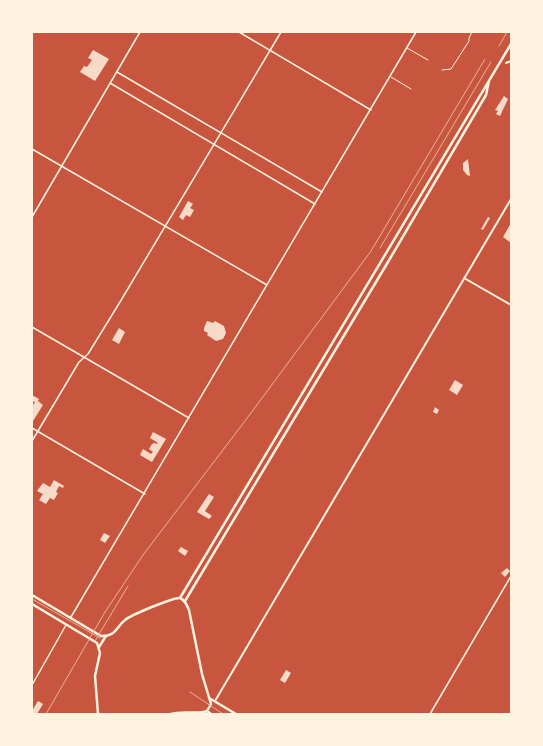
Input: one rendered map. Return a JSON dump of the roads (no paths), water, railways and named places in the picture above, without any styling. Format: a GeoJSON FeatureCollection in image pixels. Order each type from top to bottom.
{"type":"FeatureCollection","features":[{"type":"Feature","properties":{"kind":"main road"},"geometry":{"type":"LineString","coordinates":[[180,598],[511,44]]}},
{"type":"Feature","properties":{"kind":"main road"},"geometry":{"type":"LineString","coordinates":[[185,601],[384,269],[486,95],[490,78]]}},
{"type":"Feature","properties":{"kind":"main road"},"geometry":{"type":"LineString","coordinates":[[32,595],[101,636],[112,635],[122,623],[130,617],[172,599],[180,598],[185,601],[189,610],[202,674],[211,704],[207,711],[199,713],[181,712],[171,714]]}},
{"type":"Feature","properties":{"kind":"main road"},"geometry":{"type":"LineString","coordinates":[[32,604],[97,643],[100,653],[95,676],[98,714]]}},
{"type":"Feature","properties":{"kind":"main road"},"geometry":{"type":"LineString","coordinates":[[99,648],[106,636]]}},
{"type":"Feature","properties":{"kind":"main road"},"geometry":{"type":"LineString","coordinates":[[209,698],[236,714]]}},
{"type":"Feature","properties":{"kind":"main road"},"geometry":{"type":"LineString","coordinates":[[207,711],[211,714]]}},
{"type":"Feature","properties":{"kind":"street"},"geometry":{"type":"LineString","coordinates":[[32,217],[140,32]]}},
{"type":"Feature","properties":{"kind":"street"},"geometry":{"type":"LineString","coordinates":[[239,32],[370,110]]}},
{"type":"Feature","properties":{"kind":"street"},"geometry":{"type":"LineString","coordinates":[[32,441],[80,362],[88,354],[281,32]]}},
{"type":"Feature","properties":{"kind":"street"},"geometry":{"type":"LineString","coordinates":[[71,617],[268,286],[416,32]]}},
{"type":"Feature","properties":{"kind":"street"},"geometry":{"type":"LineString","coordinates":[[442,70],[451,69],[469,41],[472,32]]}},
{"type":"Feature","properties":{"kind":"street"},"geometry":{"type":"LineString","coordinates":[[407,48],[428,60]]}},
{"type":"Feature","properties":{"kind":"street"},"geometry":{"type":"LineString","coordinates":[[506,63],[511,61]]}},
{"type":"Feature","properties":{"kind":"street"},"geometry":{"type":"LineString","coordinates":[[117,72],[322,192]]}},
{"type":"Feature","properties":{"kind":"street"},"geometry":{"type":"LineString","coordinates":[[390,76],[411,89]]}},
{"type":"Feature","properties":{"kind":"street"},"geometry":{"type":"LineString","coordinates":[[110,83],[316,204]]}},
{"type":"Feature","properties":{"kind":"street"},"geometry":{"type":"LineString","coordinates":[[32,149],[268,286]]}},
{"type":"Feature","properties":{"kind":"street"},"geometry":{"type":"LineString","coordinates":[[215,701],[511,199]]}},
{"type":"Feature","properties":{"kind":"street"},"geometry":{"type":"LineString","coordinates":[[464,278],[511,305]]}},
{"type":"Feature","properties":{"kind":"street"},"geometry":{"type":"LineString","coordinates":[[32,327],[189,418]]}},
{"type":"Feature","properties":{"kind":"street"},"geometry":{"type":"LineString","coordinates":[[32,428],[145,494]]}},
{"type":"Feature","properties":{"kind":"street"},"geometry":{"type":"LineString","coordinates":[[430,714],[511,576]]}},
{"type":"Feature","properties":{"kind":"street"},"geometry":{"type":"LineString","coordinates":[[32,685],[66,625]]}},
{"type":"Feature","properties":{"kind":"street"},"geometry":{"type":"LineString","coordinates":[[181,712],[186,714]]}},
{"type":"Feature","properties":{"kind":"tram line"},"geometry":{"type":"LineString","coordinates":[[32,599],[100,638]]}},
{"type":"Feature","properties":{"kind":"tram line"},"geometry":{"type":"LineString","coordinates":[[190,692],[223,714]]}},
{"type":"Feature","properties":{"kind":"railway"},"geometry":{"type":"LineString","coordinates":[[499,46],[507,32]]}},
{"type":"Feature","properties":{"kind":"railway"},"geometry":{"type":"LineString","coordinates":[[46,714],[105,612],[143,555],[371,251],[485,59]]}},
{"type":"Feature","properties":{"kind":"railway"},"geometry":{"type":"LineString","coordinates":[[380,248],[491,62]]}},
{"type":"Feature","properties":{"kind":"railway"},"geometry":{"type":"LineString","coordinates":[[95,641],[128,586]]}}]}
